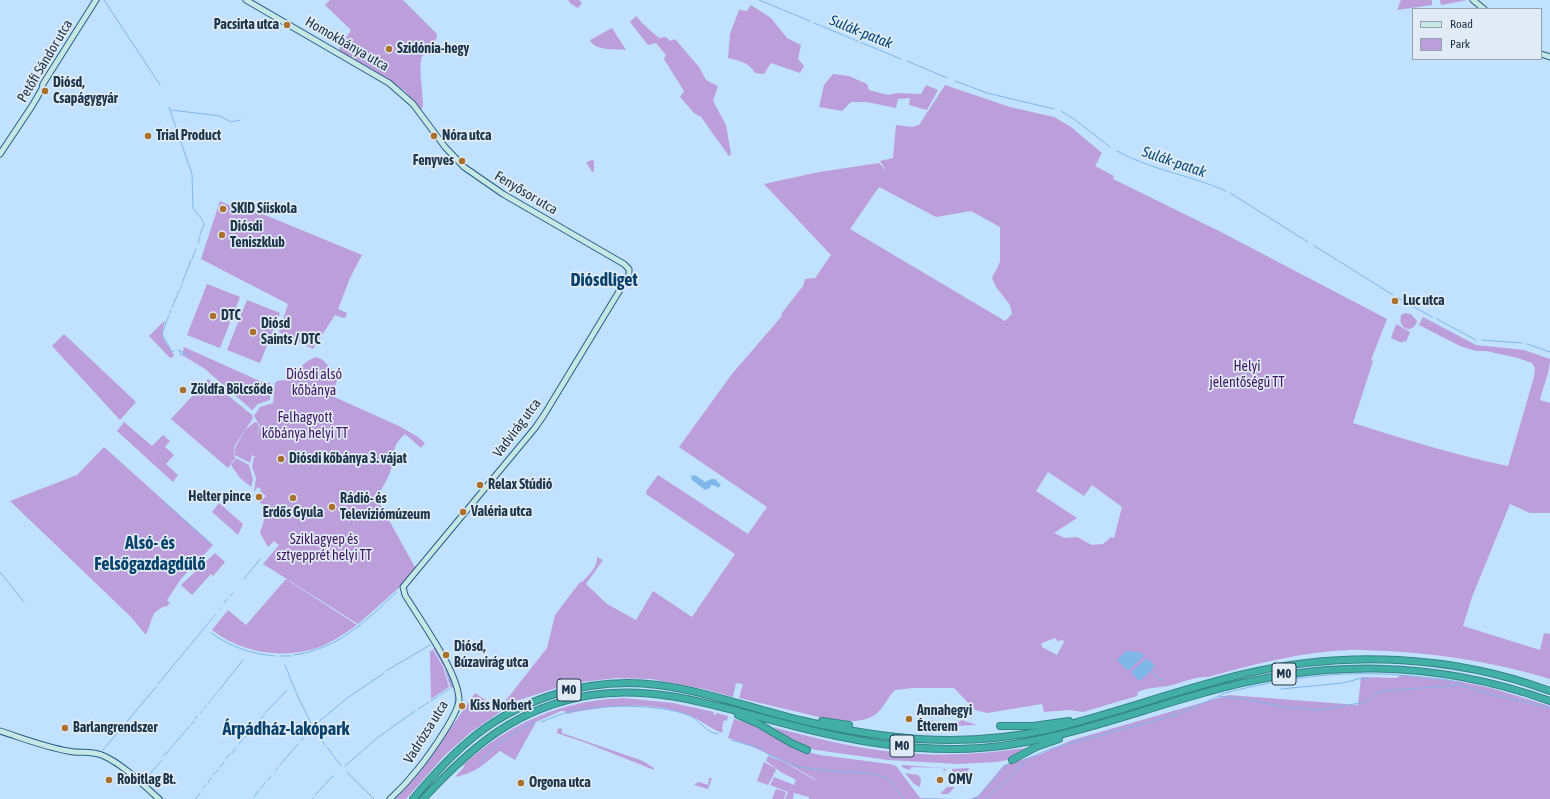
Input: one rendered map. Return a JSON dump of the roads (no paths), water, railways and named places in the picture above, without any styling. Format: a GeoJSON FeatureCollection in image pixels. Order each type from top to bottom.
{"type":"FeatureCollection","features":[{"type":"Feature","properties":{"kind":"highway","name":"M0"},"geometry":{"type":"LineString","coordinates":[[413,799],[447,761],[465,744],[493,723],[536,701],[578,688],[611,684],[656,685],[688,690],[801,720],[856,732],[906,739],[956,741],[1017,736],[1046,730],[1197,686],[1245,674],[1281,667],[1327,661],[1387,659],[1431,663],[1495,674],[1550,690]]}},
{"type":"Feature","properties":{"kind":"highway","name":"M0"},"geometry":{"type":"LineString","coordinates":[[423,799],[453,767],[476,746],[524,716],[565,700],[609,693],[644,692],[687,699],[832,736],[882,744],[931,749],[973,749],[1006,746],[1079,730],[1242,683],[1286,674],[1341,668],[1387,668],[1443,674],[1486,682],[1550,701]]}},
{"type":"Feature","properties":{"kind":"highway"},"geometry":{"type":"LineString","coordinates":[[728,709],[807,750]]}},
{"type":"Feature","properties":{"kind":"highway"},"geometry":{"type":"LineString","coordinates":[[801,720],[813,719],[849,724]]}},
{"type":"Feature","properties":{"kind":"highway"},"geometry":{"type":"LineString","coordinates":[[1000,726],[1044,725],[1088,719]]}},
{"type":"Feature","properties":{"kind":"highway"},"geometry":{"type":"LineString","coordinates":[[1012,760],[1036,747],[1070,736],[1079,730]]}},
{"type":"Feature","properties":{"kind":"street","name":"Petőfi Sándor utca"},"geometry":{"type":"LineString","coordinates":[[0,154],[42,89],[43,84],[96,0]]}},
{"type":"Feature","properties":{"kind":"street","name":"Homokbánya utca"},"geometry":{"type":"LineString","coordinates":[[246,0],[389,83],[410,101],[425,121]]}},
{"type":"Feature","properties":{"kind":"street"},"geometry":{"type":"LineString","coordinates":[[1473,0],[1483,8]]}},
{"type":"Feature","properties":{"kind":"street","name":"Fenyősor utca"},"geometry":{"type":"LineString","coordinates":[[425,121],[448,152],[464,167],[503,194],[624,264],[629,269]]}},
{"type":"Feature","properties":{"kind":"street","name":"Vadvirág utca"},"geometry":{"type":"LineString","coordinates":[[403,587],[544,415],[629,275],[629,269]]}},
{"type":"Feature","properties":{"kind":"street","name":"Vadrózsa utca"},"geometry":{"type":"LineString","coordinates":[[390,799],[411,778],[421,765],[454,714],[459,701],[450,670],[405,595],[403,587]]}},
{"type":"Feature","properties":{"kind":"street"},"geometry":{"type":"LineString","coordinates":[[0,731],[59,750],[92,752],[103,756],[120,766],[159,799]]}},
{"type":"Feature","properties":{"kind":"water"},"geometry":{"type":"Polygon","coordinates":[[[695,475],[705,482],[715,479],[721,485],[718,488],[711,485],[710,488],[705,490],[692,480],[691,476],[695,475]]]}},
{"type":"Feature","properties":{"kind":"water"},"geometry":{"type":"Polygon","coordinates":[[[1126,651],[1139,652],[1145,655],[1128,671],[1117,660],[1126,651]]]}},
{"type":"Feature","properties":{"kind":"water"},"geometry":{"type":"Polygon","coordinates":[[[1147,658],[1155,666],[1139,681],[1131,672],[1147,658]]]}},
{"type":"Feature","properties":{"kind":"waterway"},"geometry":{"type":"LineString","coordinates":[[104,0],[160,85]]}},
{"type":"Feature","properties":{"kind":"waterway"},"geometry":{"type":"LineString","coordinates":[[759,0],[810,21]]}},
{"type":"Feature","properties":{"kind":"waterway","name":"Sulák-patak"},"geometry":{"type":"LineString","coordinates":[[814,23],[901,59]]}},
{"type":"Feature","properties":{"kind":"waterway","name":"Sulák-patak"},"geometry":{"type":"LineString","coordinates":[[907,61],[947,78]]}},
{"type":"Feature","properties":{"kind":"waterway","name":"Sulák-patak"},"geometry":{"type":"LineString","coordinates":[[955,81],[987,93],[1054,109]]}},
{"type":"Feature","properties":{"kind":"waterway"},"geometry":{"type":"LineString","coordinates":[[169,107],[192,174],[193,208],[204,224],[200,235]]}},
{"type":"Feature","properties":{"kind":"waterway"},"geometry":{"type":"LineString","coordinates":[[171,110],[220,116],[231,122],[240,120]]}},
{"type":"Feature","properties":{"kind":"waterway","name":"Sulák-patak"},"geometry":{"type":"LineString","coordinates":[[1061,111],[1074,119],[1110,147]]}},
{"type":"Feature","properties":{"kind":"waterway","name":"Sulák-patak"},"geometry":{"type":"LineString","coordinates":[[1117,151],[1143,163],[1212,185],[1226,191]]}},
{"type":"Feature","properties":{"kind":"waterway","name":"Sulák-patak"},"geometry":{"type":"LineString","coordinates":[[1230,193],[1308,242]]}},
{"type":"Feature","properties":{"kind":"waterway"},"geometry":{"type":"LineString","coordinates":[[198,243],[200,237]]}},
{"type":"Feature","properties":{"kind":"waterway","name":"Sulák-patak"},"geometry":{"type":"LineString","coordinates":[[1313,245],[1393,295]]}},
{"type":"Feature","properties":{"kind":"waterway"},"geometry":{"type":"LineString","coordinates":[[192,259],[196,249]]}},
{"type":"Feature","properties":{"kind":"waterway"},"geometry":{"type":"LineString","coordinates":[[182,283],[191,260]]}},
{"type":"Feature","properties":{"kind":"waterway"},"geometry":{"type":"LineString","coordinates":[[177,295],[180,289]]}},
{"type":"Feature","properties":{"kind":"waterway"},"geometry":{"type":"LineString","coordinates":[[172,307],[177,296]]}},
{"type":"Feature","properties":{"kind":"waterway"},"geometry":{"type":"LineString","coordinates":[[1398,298],[1432,317]]}},
{"type":"Feature","properties":{"kind":"waterway"},"geometry":{"type":"LineString","coordinates":[[169,315],[162,334],[172,352],[174,351]]}},
{"type":"Feature","properties":{"kind":"waterway"},"geometry":{"type":"LineString","coordinates":[[1437,319],[1476,340]]}},
{"type":"Feature","properties":{"kind":"waterway"},"geometry":{"type":"LineString","coordinates":[[1482,340],[1522,343]]}},
{"type":"Feature","properties":{"kind":"waterway"},"geometry":{"type":"LineString","coordinates":[[1527,344],[1550,352]]}},
{"type":"Feature","properties":{"kind":"waterway"},"geometry":{"type":"LineString","coordinates":[[178,350],[180,351],[181,356]]}},
{"type":"Feature","properties":{"kind":"waterway"},"geometry":{"type":"LineString","coordinates":[[180,351],[189,355]]}},
{"type":"Feature","properties":{"kind":"waterway"},"geometry":{"type":"LineString","coordinates":[[164,502],[210,543]]}},
{"type":"Feature","properties":{"kind":"waterway"},"geometry":{"type":"LineString","coordinates":[[244,579],[260,559]]}},
{"type":"Feature","properties":{"kind":"waterway"},"geometry":{"type":"LineString","coordinates":[[0,572],[24,602]]}},
{"type":"Feature","properties":{"kind":"waterway"},"geometry":{"type":"LineString","coordinates":[[294,655],[325,647],[338,640],[362,623],[397,592]]}},
{"type":"Feature","properties":{"kind":"waterway"},"geometry":{"type":"LineString","coordinates":[[230,596],[233,593]]}},
{"type":"Feature","properties":{"kind":"waterway"},"geometry":{"type":"LineString","coordinates":[[402,595],[431,641]]}},
{"type":"Feature","properties":{"kind":"waterway"},"geometry":{"type":"LineString","coordinates":[[224,603],[227,599]]}},
{"type":"Feature","properties":{"kind":"waterway"},"geometry":{"type":"LineString","coordinates":[[158,684],[215,615]]}},
{"type":"Feature","properties":{"kind":"waterway"},"geometry":{"type":"LineString","coordinates":[[211,633],[242,649],[258,654],[275,656]]}},
{"type":"Feature","properties":{"kind":"waterway"},"geometry":{"type":"LineString","coordinates":[[386,671],[430,645]]}},
{"type":"Feature","properties":{"kind":"waterway"},"geometry":{"type":"LineString","coordinates":[[436,650],[442,661]]}},
{"type":"Feature","properties":{"kind":"waterway"},"geometry":{"type":"LineString","coordinates":[[280,656],[291,656]]}},
{"type":"Feature","properties":{"kind":"waterway"},"geometry":{"type":"LineString","coordinates":[[220,689],[243,660]]}},
{"type":"Feature","properties":{"kind":"waterway"},"geometry":{"type":"LineString","coordinates":[[285,665],[298,697],[311,723]]}},
{"type":"Feature","properties":{"kind":"waterway"},"geometry":{"type":"LineString","coordinates":[[1140,680],[1151,671],[1159,679],[1163,680]]}},
{"type":"Feature","properties":{"kind":"waterway"},"geometry":{"type":"LineString","coordinates":[[447,672],[452,684]]}},
{"type":"Feature","properties":{"kind":"waterway"},"geometry":{"type":"LineString","coordinates":[[316,724],[346,699],[384,673]]}},
{"type":"Feature","properties":{"kind":"waterway"},"geometry":{"type":"LineString","coordinates":[[1173,710],[1176,715],[1221,694],[1271,683],[1320,676],[1345,674],[1395,675],[1446,680],[1460,684]]}},
{"type":"Feature","properties":{"kind":"waterway"},"geometry":{"type":"LineString","coordinates":[[1281,689],[1368,679]]}},
{"type":"Feature","properties":{"kind":"waterway"},"geometry":{"type":"LineString","coordinates":[[1219,696],[1245,699],[1284,707],[1319,710],[1366,702],[1376,693],[1382,691],[1460,685],[1496,696],[1550,708]]}},
{"type":"Feature","properties":{"kind":"waterway"},"geometry":{"type":"LineString","coordinates":[[103,750],[156,687]]}},
{"type":"Feature","properties":{"kind":"waterway"},"geometry":{"type":"LineString","coordinates":[[431,701],[449,689]]}},
{"type":"Feature","properties":{"kind":"waterway"},"geometry":{"type":"LineString","coordinates":[[266,712],[287,690]]}},
{"type":"Feature","properties":{"kind":"waterway"},"geometry":{"type":"LineString","coordinates":[[211,700],[216,694]]}},
{"type":"Feature","properties":{"kind":"waterway"},"geometry":{"type":"LineString","coordinates":[[455,695],[455,703]]}},
{"type":"Feature","properties":{"kind":"waterway"},"geometry":{"type":"LineString","coordinates":[[418,709],[429,702]]}},
{"type":"Feature","properties":{"kind":"waterway"},"geometry":{"type":"LineString","coordinates":[[541,722],[568,712],[585,709],[614,706],[646,707],[676,711],[688,715],[706,729],[718,734]]}},
{"type":"Feature","properties":{"kind":"waterway"},"geometry":{"type":"LineString","coordinates":[[345,766],[377,738],[415,711]]}},
{"type":"Feature","properties":{"kind":"waterway"},"geometry":{"type":"LineString","coordinates":[[257,723],[265,714]]}},
{"type":"Feature","properties":{"kind":"waterway"},"geometry":{"type":"LineString","coordinates":[[986,799],[1013,775],[1026,759],[1053,748],[1176,715]]}},
{"type":"Feature","properties":{"kind":"waterway"},"geometry":{"type":"LineString","coordinates":[[191,725],[194,721]]}},
{"type":"Feature","properties":{"kind":"waterway"},"geometry":{"type":"LineString","coordinates":[[480,762],[503,741],[519,730],[535,722]]}},
{"type":"Feature","properties":{"kind":"waterway"},"geometry":{"type":"LineString","coordinates":[[183,734],[189,727]]}},
{"type":"Feature","properties":{"kind":"waterway"},"geometry":{"type":"LineString","coordinates":[[245,737],[251,730]]}},
{"type":"Feature","properties":{"kind":"waterway"},"geometry":{"type":"LineString","coordinates":[[301,741],[309,731]]}},
{"type":"Feature","properties":{"kind":"waterway"},"geometry":{"type":"LineString","coordinates":[[317,733],[325,745]]}},
{"type":"Feature","properties":{"kind":"waterway"},"geometry":{"type":"LineString","coordinates":[[164,756],[182,735]]}},
{"type":"Feature","properties":{"kind":"waterway"},"geometry":{"type":"LineString","coordinates":[[239,744],[243,739]]}},
{"type":"Feature","properties":{"kind":"waterway"},"geometry":{"type":"LineString","coordinates":[[731,740],[760,748],[769,755],[799,767],[830,771],[868,773],[888,778],[904,799]]}},
{"type":"Feature","properties":{"kind":"waterway"},"geometry":{"type":"LineString","coordinates":[[280,765],[298,744]]}},
{"type":"Feature","properties":{"kind":"waterway"},"geometry":{"type":"LineString","coordinates":[[327,747],[341,766]]}},
{"type":"Feature","properties":{"kind":"waterway"},"geometry":{"type":"LineString","coordinates":[[232,753],[236,748]]}},
{"type":"Feature","properties":{"kind":"waterway"},"geometry":{"type":"LineString","coordinates":[[226,759],[230,754]]}},
{"type":"Feature","properties":{"kind":"waterway"},"geometry":{"type":"LineString","coordinates":[[110,756],[117,759],[142,780]]}},
{"type":"Feature","properties":{"kind":"waterway"},"geometry":{"type":"LineString","coordinates":[[148,776],[162,760]]}},
{"type":"Feature","properties":{"kind":"waterway"},"geometry":{"type":"LineString","coordinates":[[220,767],[224,762]]}},
{"type":"Feature","properties":{"kind":"waterway"},"geometry":{"type":"LineString","coordinates":[[974,799],[978,797],[1006,765],[1012,763]]}},
{"type":"Feature","properties":{"kind":"waterway"},"geometry":{"type":"LineString","coordinates":[[213,775],[218,770]]}},
{"type":"Feature","properties":{"kind":"waterway"},"geometry":{"type":"LineString","coordinates":[[347,772],[374,799]]}},
{"type":"Feature","properties":{"kind":"waterway"},"geometry":{"type":"LineString","coordinates":[[268,780],[271,776]]}},
{"type":"Feature","properties":{"kind":"waterway"},"geometry":{"type":"LineString","coordinates":[[315,795],[333,776]]}},
{"type":"Feature","properties":{"kind":"waterway"},"geometry":{"type":"LineString","coordinates":[[208,783],[211,778]]}},
{"type":"Feature","properties":{"kind":"waterway"},"geometry":{"type":"LineString","coordinates":[[261,788],[265,783]]}},
{"type":"Feature","properties":{"kind":"waterway"},"geometry":{"type":"LineString","coordinates":[[149,785],[164,799]]}},
{"type":"Feature","properties":{"kind":"waterway"},"geometry":{"type":"LineString","coordinates":[[203,788],[206,785]]}},
{"type":"Feature","properties":{"kind":"waterway"},"geometry":{"type":"LineString","coordinates":[[254,797],[259,790]]}},
{"type":"Feature","properties":{"kind":"waterway"},"geometry":{"type":"LineString","coordinates":[[195,799],[200,793]]}},
{"type":"Feature","properties":{"kind":"waterway"},"geometry":{"type":"LineString","coordinates":[[925,799],[938,799]]}},
{"type":"Feature","properties":{"kind":"place","name":"Pacsirta utca"},"geometry":{"type":"Point","coordinates":[287,25]}},
{"type":"Feature","properties":{"kind":"place","name":"Szidónia-hegy"},"geometry":{"type":"Point","coordinates":[389,49]}},
{"type":"Feature","properties":{"kind":"place","name":"Diósd, Csapágygyár"},"geometry":{"type":"Point","coordinates":[45,91]}},
{"type":"Feature","properties":{"kind":"place","name":"Trial Product"},"geometry":{"type":"Point","coordinates":[148,136]}},
{"type":"Feature","properties":{"kind":"place","name":"Nóra utca"},"geometry":{"type":"Point","coordinates":[434,136]}},
{"type":"Feature","properties":{"kind":"place","name":"Fenyves"},"geometry":{"type":"Point","coordinates":[462,161]}},
{"type":"Feature","properties":{"kind":"place","name":"SKID Síiskola"},"geometry":{"type":"Point","coordinates":[223,209]}},
{"type":"Feature","properties":{"kind":"place","name":"Diósdi Teniszklub"},"geometry":{"type":"Point","coordinates":[222,235]}},
{"type":"Feature","properties":{"kind":"place","name":"Luc utca"},"geometry":{"type":"Point","coordinates":[1395,301]}},
{"type":"Feature","properties":{"kind":"place","name":"DTC"},"geometry":{"type":"Point","coordinates":[213,316]}},
{"type":"Feature","properties":{"kind":"place","name":"Diósd Saints / DTC"},"geometry":{"type":"Point","coordinates":[253,332]}},
{"type":"Feature","properties":{"kind":"place","name":"Zöldfa Bölcsőde"},"geometry":{"type":"Point","coordinates":[183,390]}},
{"type":"Feature","properties":{"kind":"place","name":"Diósdi kőbánya 3. vájat"},"geometry":{"type":"Point","coordinates":[281,459]}},
{"type":"Feature","properties":{"kind":"place","name":"Relax Stúdió"},"geometry":{"type":"Point","coordinates":[480,485]}},
{"type":"Feature","properties":{"kind":"place","name":"Helter pince"},"geometry":{"type":"Point","coordinates":[259,497]}},
{"type":"Feature","properties":{"kind":"place","name":"Erdős Gyula"},"geometry":{"type":"Point","coordinates":[293,498]}},
{"type":"Feature","properties":{"kind":"place","name":"Rádió- és Televíziómúzeum"},"geometry":{"type":"Point","coordinates":[332,507]}},
{"type":"Feature","properties":{"kind":"place","name":"Valéria utca"},"geometry":{"type":"Point","coordinates":[463,512]}},
{"type":"Feature","properties":{"kind":"place","name":"Diósd, Búzavirág utca"},"geometry":{"type":"Point","coordinates":[446,655]}},
{"type":"Feature","properties":{"kind":"place","name":"Kiss Norbert"},"geometry":{"type":"Point","coordinates":[462,706]}},
{"type":"Feature","properties":{"kind":"place","name":"Annahegyi Étterem"},"geometry":{"type":"Point","coordinates":[909,719]}},
{"type":"Feature","properties":{"kind":"place","name":"Barlangrendszer"},"geometry":{"type":"Point","coordinates":[65,728]}},
{"type":"Feature","properties":{"kind":"place","name":"Robitlag Bt."},"geometry":{"type":"Point","coordinates":[109,780]}},
{"type":"Feature","properties":{"kind":"place","name":"OMV"},"geometry":{"type":"Point","coordinates":[940,780]}},
{"type":"Feature","properties":{"kind":"place","name":"Orgona utca"},"geometry":{"type":"Point","coordinates":[521,783]}},
{"type":"Feature","properties":{"kind":"district","name":"Diósdliget"},"geometry":{"type":"Point","coordinates":[604,280]}},
{"type":"Feature","properties":{"kind":"district","name":"Alsó- és Felsőgazdagdűlő"},"geometry":{"type":"Point","coordinates":[150,553]}},
{"type":"Feature","properties":{"kind":"district","name":"Árpádház-lakópark"},"geometry":{"type":"Point","coordinates":[286,729]}},
{"type":"Feature","properties":{"kind":"park label","name":"Helyi jelentőségű TT"},"geometry":{"type":"Point","coordinates":[1247,376]}},
{"type":"Feature","properties":{"kind":"park label","name":"Diósdi alsó kőbánya"},"geometry":{"type":"Point","coordinates":[314,384]}},
{"type":"Feature","properties":{"kind":"park label","name":"Felhagyott kőbánya helyi TT"},"geometry":{"type":"Point","coordinates":[305,426]}},
{"type":"Feature","properties":{"kind":"park label","name":"Sziklagyep és sztyepprét helyi TT"},"geometry":{"type":"Point","coordinates":[324,548]}}]}
